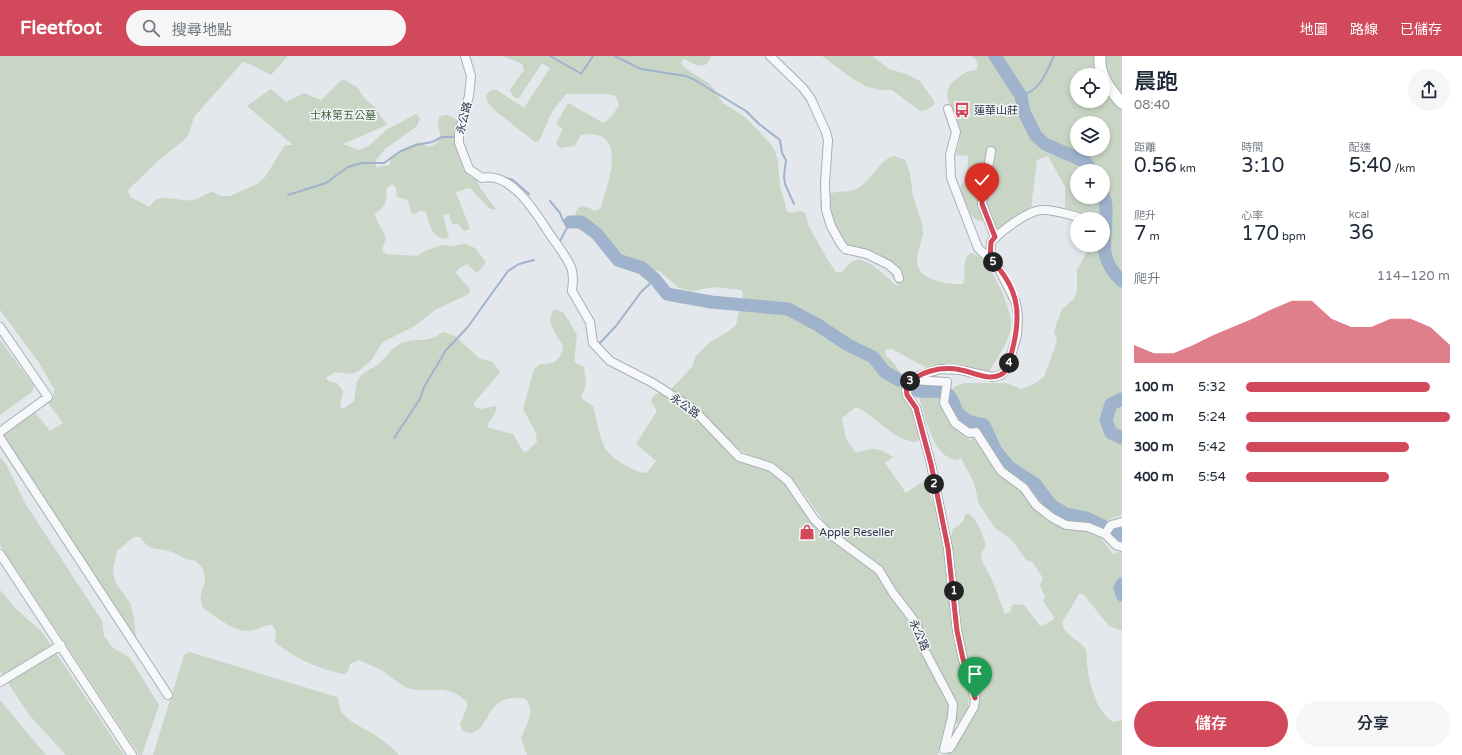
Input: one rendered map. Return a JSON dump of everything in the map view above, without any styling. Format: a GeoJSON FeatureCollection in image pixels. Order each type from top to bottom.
{"type":"FeatureCollection","features":[{"type":"Feature","properties":{"kind":"street","name":"永公路"},"geometry":{"type":"LineString","coordinates":[[465,56],[471,76],[469,96],[459,133],[459,143],[469,170],[482,178],[488,176],[509,184],[527,201],[572,268],[574,282],[572,291],[590,322],[593,344],[610,361],[653,384],[693,409],[739,457],[770,467],[788,481],[814,519],[826,531],[879,570],[893,593],[916,623],[925,651],[953,704],[952,717],[944,748],[950,748],[974,707],[975,698],[963,659],[957,631],[948,548],[931,464],[916,408],[907,395],[906,387],[911,380]]}},
{"type":"Feature","properties":{"kind":"street"},"geometry":{"type":"LineString","coordinates":[[770,56],[803,88],[811,99],[826,132],[828,140],[825,184],[826,210],[831,226],[841,244],[845,248],[866,254],[889,265],[897,272],[899,278]]}},
{"type":"Feature","properties":{"kind":"street"},"geometry":{"type":"LineString","coordinates":[[1100,56],[1102,72],[1109,88],[1122,103]]}},
{"type":"Feature","properties":{"kind":"street"},"geometry":{"type":"LineString","coordinates":[[911,380],[925,373],[940,369],[960,370],[994,377],[1001,375],[1007,369],[1016,335],[1018,316],[1016,303],[998,267],[978,248],[951,178],[950,155],[956,132],[948,109]]}},
{"type":"Feature","properties":{"kind":"street"},"geometry":{"type":"LineString","coordinates":[[991,151],[982,204],[995,237]]}},
{"type":"Feature","properties":{"kind":"street"},"geometry":{"type":"LineString","coordinates":[[990,259],[991,242],[995,237],[1026,215],[1040,210],[1054,211],[1070,215]]}},
{"type":"Feature","properties":{"kind":"street"},"geometry":{"type":"LineString","coordinates":[[0,327],[48,397],[0,432]]}},
{"type":"Feature","properties":{"kind":"street"},"geometry":{"type":"LineString","coordinates":[[911,380],[947,382],[944,403],[955,423],[969,433],[976,432],[1001,471],[1024,488],[1036,506],[1051,517],[1066,525],[1088,527],[1105,534],[1116,545],[1122,547]]}},
{"type":"Feature","properties":{"kind":"street"},"geometry":{"type":"LineString","coordinates":[[0,438],[168,695]]}},
{"type":"Feature","properties":{"kind":"street"},"geometry":{"type":"LineString","coordinates":[[1105,534],[1111,525],[1122,522]]}},
{"type":"Feature","properties":{"kind":"street"},"geometry":{"type":"LineString","coordinates":[[0,554],[132,755]]}},
{"type":"Feature","properties":{"kind":"street"},"geometry":{"type":"LineString","coordinates":[[0,682],[61,645]]}},
{"type":"Feature","properties":{"kind":"green space","name":"士林第五公墓"},"geometry":{"type":"Polygon","coordinates":[[[0,56],[288,56],[271,75],[247,63],[243,62],[240,65],[194,117],[189,134],[184,140],[158,161],[128,190],[130,197],[150,207],[153,202],[163,198],[193,200],[213,192],[221,196],[230,196],[257,184],[265,177],[285,145],[293,145],[247,106],[271,89],[286,102],[304,93],[321,100],[343,79],[357,87],[364,98],[375,107],[387,125],[343,144],[359,150],[370,145],[386,130],[416,114],[420,118],[417,126],[385,149],[376,160],[376,167],[390,165],[390,159],[392,156],[399,151],[420,142],[428,147],[435,144],[440,137],[438,125],[439,117],[447,115],[456,119],[458,121],[454,136],[463,166],[468,173],[474,176],[481,189],[496,209],[489,208],[470,188],[456,192],[470,229],[464,231],[458,224],[452,224],[449,214],[443,215],[449,238],[444,239],[435,235],[430,227],[426,212],[419,211],[415,214],[411,213],[408,200],[397,197],[396,188],[392,184],[386,189],[387,197],[385,204],[374,214],[386,238],[382,250],[386,254],[417,256],[427,250],[443,245],[451,246],[465,244],[475,248],[485,261],[485,264],[477,273],[467,264],[458,269],[456,273],[470,289],[469,294],[435,310],[415,326],[383,342],[370,362],[357,372],[351,374],[335,372],[326,378],[328,381],[337,383],[343,391],[340,407],[343,409],[354,401],[356,385],[360,377],[381,362],[393,348],[408,341],[433,338],[443,332],[455,336],[479,358],[493,362],[500,372],[474,403],[474,407],[480,409],[496,406],[495,414],[487,426],[489,428],[513,434],[523,451],[526,452],[537,442],[536,433],[523,409],[534,369],[540,364],[549,364],[556,361],[561,355],[563,346],[552,328],[550,319],[555,309],[564,313],[577,335],[574,362],[584,367],[586,384],[581,398],[593,406],[603,443],[605,448],[612,456],[630,468],[642,473],[647,473],[656,461],[636,444],[657,411],[651,402],[652,398],[660,393],[687,410],[716,435],[730,453],[763,467],[789,485],[836,543],[858,556],[877,575],[909,620],[934,677],[949,701],[950,709],[938,755],[527,755],[521,738],[530,713],[529,704],[526,699],[513,698],[497,704],[478,730],[469,733],[463,731],[460,725],[467,707],[467,702],[452,692],[444,690],[423,691],[408,688],[383,671],[359,660],[350,664],[348,671],[344,674],[335,672],[298,658],[282,648],[275,642],[276,631],[272,625],[248,631],[237,629],[225,623],[204,609],[201,603],[205,576],[198,563],[172,552],[154,549],[140,537],[134,537],[117,551],[113,570],[115,582],[130,603],[134,617],[136,638],[134,640],[2,438],[3,434],[35,412],[50,431],[63,423],[48,403],[53,397],[54,389],[40,364],[0,310],[0,56]]]}},
{"type":"Feature","properties":{"kind":"green space"},"geometry":{"type":"Polygon","coordinates":[[[503,56],[711,56],[709,61],[702,66],[683,59],[681,64],[689,71],[710,84],[723,103],[745,117],[769,142],[775,151],[778,162],[780,186],[787,211],[789,213],[802,211],[805,213],[809,227],[836,272],[842,272],[850,263],[856,260],[861,260],[873,266],[898,287],[889,271],[880,263],[863,255],[847,255],[840,250],[828,230],[820,202],[822,198],[830,193],[850,191],[860,187],[884,161],[894,156],[905,160],[907,164],[913,196],[922,223],[923,235],[917,259],[921,272],[933,280],[962,284],[964,282],[964,266],[966,258],[971,253],[978,256],[992,273],[1004,296],[1008,307],[1011,325],[1008,338],[989,372],[935,370],[925,367],[892,349],[885,350],[886,356],[900,372],[909,392],[920,436],[917,442],[908,441],[892,433],[871,416],[856,407],[842,418],[846,439],[856,453],[875,449],[884,451],[893,457],[885,463],[906,493],[925,480],[936,510],[969,686],[969,702],[967,712],[957,724],[955,721],[957,706],[939,671],[919,622],[905,601],[895,590],[883,570],[873,560],[829,528],[801,490],[788,477],[765,461],[745,453],[733,446],[709,420],[672,391],[672,388],[692,367],[695,357],[709,343],[736,325],[743,294],[741,290],[713,287],[692,291],[679,288],[659,271],[648,270],[637,266],[609,243],[595,238],[575,227],[576,212],[580,207],[584,206],[594,211],[600,209],[610,172],[612,160],[611,148],[606,140],[596,135],[581,135],[575,146],[560,148],[556,143],[563,129],[556,124],[568,103],[604,123],[612,116],[619,105],[618,100],[614,96],[608,94],[566,94],[552,112],[539,141],[535,142],[493,109],[487,101],[486,94],[492,90],[497,90],[524,108],[550,68],[542,63],[518,99],[513,96],[510,90],[524,70],[522,64],[503,56]]]}},
{"type":"Feature","properties":{"kind":"green space"},"geometry":{"type":"Polygon","coordinates":[[[822,56],[872,56],[889,69],[906,74],[920,81],[934,101],[934,105],[927,110],[920,111],[892,90],[880,90],[865,86],[822,56]]]}},
{"type":"Feature","properties":{"kind":"green space"},"geometry":{"type":"Polygon","coordinates":[[[971,56],[1122,56],[1122,515],[1108,520],[1096,521],[1077,518],[1056,509],[1036,483],[998,453],[990,444],[983,431],[975,424],[965,420],[950,400],[950,394],[954,387],[964,383],[1006,383],[1021,389],[1034,384],[1044,377],[1057,341],[1054,331],[1057,322],[1062,309],[1074,299],[1077,291],[1077,270],[1086,252],[1110,252],[1110,212],[1070,212],[1070,216],[1065,208],[1065,187],[1048,156],[1037,160],[1031,209],[996,233],[985,221],[977,220],[972,216],[964,200],[960,187],[965,180],[967,173],[968,156],[956,155],[960,138],[960,128],[947,96],[950,85],[956,79],[965,73],[976,70],[978,66],[976,60],[971,56]]]}},
{"type":"Feature","properties":{"kind":"green space"},"geometry":{"type":"Polygon","coordinates":[[[0,340],[34,386],[32,392],[0,415],[0,340]]]}},
{"type":"Feature","properties":{"kind":"green space"},"geometry":{"type":"Polygon","coordinates":[[[923,384],[941,390],[941,399],[945,414],[952,424],[970,440],[975,437],[1047,519],[1090,530],[1101,538],[1113,554],[1122,551],[1122,631],[1109,626],[1083,594],[1079,594],[1062,623],[1067,633],[1085,649],[1092,689],[1103,712],[1114,722],[1122,720],[1122,755],[947,755],[963,734],[975,708],[963,648],[950,540],[953,529],[963,522],[965,515],[968,513],[974,519],[981,532],[986,545],[981,554],[982,561],[993,582],[1005,614],[1011,611],[1014,604],[1024,605],[1040,626],[1054,619],[1054,617],[1043,601],[1045,597],[1040,585],[1043,578],[1032,562],[1026,560],[1012,540],[995,528],[979,504],[974,483],[961,458],[956,460],[948,457],[941,452],[935,443],[918,394],[923,384]]]}},
{"type":"Feature","properties":{"kind":"green space"},"geometry":{"type":"Polygon","coordinates":[[[0,457],[5,462],[25,503],[102,621],[104,636],[112,647],[130,658],[159,705],[142,755],[139,755],[0,545],[0,457]]]}},
{"type":"Feature","properties":{"kind":"green space"},"geometry":{"type":"Polygon","coordinates":[[[0,590],[15,608],[42,632],[124,755],[66,755],[30,716],[0,671],[0,590]]]}},
{"type":"Feature","properties":{"kind":"green space"},"geometry":{"type":"Polygon","coordinates":[[[189,652],[337,697],[341,710],[346,717],[353,723],[379,738],[399,755],[153,755],[184,655],[189,652]]]}},
{"type":"Feature","properties":{"kind":"green space"},"geometry":{"type":"Polygon","coordinates":[[[0,700],[46,755],[0,755],[0,700]]]}},
{"type":"Feature","properties":{"kind":"waterway"},"geometry":{"type":"LineString","coordinates":[[550,56],[580,73]]}},
{"type":"Feature","properties":{"kind":"waterway"},"geometry":{"type":"LineString","coordinates":[[581,74],[593,56]]}},
{"type":"Feature","properties":{"kind":"waterway"},"geometry":{"type":"LineString","coordinates":[[615,56],[641,69],[686,76],[746,111],[759,124],[780,140],[782,153],[786,160],[784,176],[785,184],[794,204]]}},
{"type":"Feature","properties":{"kind":"waterway"},"geometry":{"type":"LineString","coordinates":[[995,56],[1021,96],[1024,112],[1036,136],[1045,144],[1086,162],[1087,164]]}},
{"type":"Feature","properties":{"kind":"waterway"},"geometry":{"type":"LineString","coordinates":[[1021,96],[1028,93],[1038,85],[1045,75],[1054,56]]}},
{"type":"Feature","properties":{"kind":"waterway"},"geometry":{"type":"LineString","coordinates":[[288,195],[326,183],[348,167],[362,163],[384,163],[401,151],[416,145],[432,142],[442,137],[455,137]]}},
{"type":"Feature","properties":{"kind":"waterway"},"geometry":{"type":"LineString","coordinates":[[503,177],[513,180],[529,194]]}},
{"type":"Feature","properties":{"kind":"waterway"},"geometry":{"type":"LineString","coordinates":[[550,201],[560,213],[563,221],[570,222],[560,241]]}},
{"type":"Feature","properties":{"kind":"waterway"},"geometry":{"type":"LineString","coordinates":[[1105,204],[1105,253],[1110,266],[1122,281]]}},
{"type":"Feature","properties":{"kind":"waterway"},"geometry":{"type":"LineString","coordinates":[[570,222],[581,222],[597,234],[618,260],[642,268],[655,279],[667,294],[711,302],[788,309],[818,325],[848,345],[873,357],[885,372],[899,380]]}},
{"type":"Feature","properties":{"kind":"waterway"},"geometry":{"type":"LineString","coordinates":[[394,438],[420,399],[424,387],[446,350],[467,328],[508,271],[519,264],[534,260]]}},
{"type":"Feature","properties":{"kind":"waterway"},"geometry":{"type":"LineString","coordinates":[[599,344],[616,326],[641,292],[655,279]]}},
{"type":"Feature","properties":{"kind":"waterway"},"geometry":{"type":"LineString","coordinates":[[918,391],[939,391],[949,395],[957,412],[971,422],[984,425],[996,451],[1009,467],[1035,484],[1051,505],[1066,514],[1086,518],[1122,535]]}},
{"type":"Feature","properties":{"kind":"waterway"},"geometry":{"type":"LineString","coordinates":[[1122,399],[1111,404],[1106,420],[1111,433],[1122,438]]}},
{"type":"Feature","properties":{"kind":"waterway"},"geometry":{"type":"LineString","coordinates":[[1122,584],[1120,588],[1122,595]]}},
{"type":"Feature","properties":{"kind":"place","name":"蓮華山莊"},"geometry":{"type":"Point","coordinates":[962,110]}},
{"type":"Feature","properties":{"kind":"place","name":"Apple Reseller"},"geometry":{"type":"Point","coordinates":[807,532]}},
{"type":"Feature","properties":{"kind":"route"},"geometry":{"type":"LineString","coordinates":[[975,698],[963,659],[957,631],[954,589],[948,548],[931,464],[922,426],[916,408],[907,395],[906,387],[911,380],[918,376],[940,369],[960,370],[994,377],[1001,375],[1007,369],[1016,335],[1018,316],[1016,303],[1008,285],[998,267],[990,259],[989,250],[991,242],[995,237],[982,204]]}}]}
